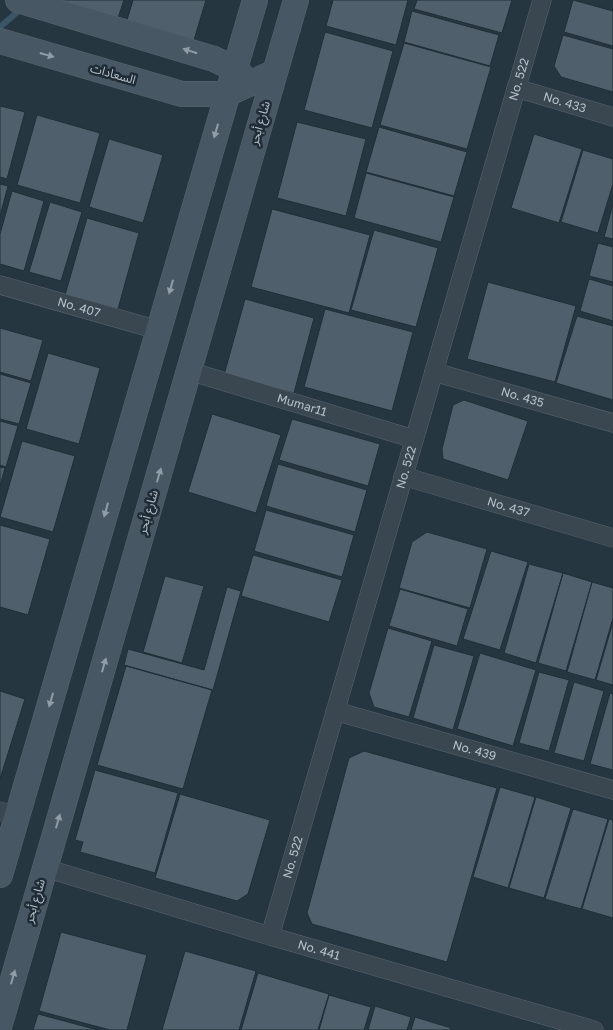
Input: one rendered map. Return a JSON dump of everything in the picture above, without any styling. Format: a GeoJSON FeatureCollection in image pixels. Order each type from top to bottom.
{"type":"FeatureCollection","features":[{"type":"Feature","properties":{"kind":"street"},"geometry":{"type":"LineString","coordinates":[[18,0],[214,59],[242,76],[265,105]]}},
{"type":"Feature","properties":{"kind":"street"},"geometry":{"type":"LineString","coordinates":[[0,875],[9,813],[158,330],[227,94],[242,76],[255,0]]}},
{"type":"Feature","properties":{"kind":"street","name":"شارع أبحر"},"geometry":{"type":"LineString","coordinates":[[0,1024],[296,0]]}},
{"type":"Feature","properties":{"kind":"street","name":"No. 522"},"geometry":{"type":"LineString","coordinates":[[270,936],[542,0]]}},
{"type":"Feature","properties":{"kind":"street","name":"السعادات"},"geometry":{"type":"LineString","coordinates":[[0,41],[182,94],[227,94]]}},
{"type":"Feature","properties":{"kind":"street"},"geometry":{"type":"LineString","coordinates":[[242,76],[275,72]]}},
{"type":"Feature","properties":{"kind":"street","name":"No. 433"},"geometry":{"type":"LineString","coordinates":[[516,88],[613,117]]}},
{"type":"Feature","properties":{"kind":"street","name":"No. 407"},"geometry":{"type":"LineString","coordinates":[[0,285],[158,330]]}},
{"type":"Feature","properties":{"kind":"street","name":"Mumar11"},"geometry":{"type":"LineString","coordinates":[[189,371],[414,439]]}},
{"type":"Feature","properties":{"kind":"street","name":"No. 435"},"geometry":{"type":"LineString","coordinates":[[434,372],[613,423]]}},
{"type":"Feature","properties":{"kind":"street","name":"No. 437"},"geometry":{"type":"LineString","coordinates":[[403,476],[613,538]]}},
{"type":"Feature","properties":{"kind":"street","name":"No. 439"},"geometry":{"type":"LineString","coordinates":[[335,711],[613,790]]}},
{"type":"Feature","properties":{"kind":"street","name":"No. 441"},"geometry":{"type":"LineString","coordinates":[[45,868],[590,1029]]}},
{"type":"Feature","properties":{"kind":"building"},"geometry":{"type":"Polygon","coordinates":[[[53,0],[124,0],[118,18],[53,0]]]}},
{"type":"Feature","properties":{"kind":"building"},"geometry":{"type":"Polygon","coordinates":[[[133,0],[206,0],[194,40],[127,20],[133,0]]]}},
{"type":"Feature","properties":{"kind":"building"},"geometry":{"type":"Polygon","coordinates":[[[333,0],[408,0],[396,45],[326,26],[333,0]]]}},
{"type":"Feature","properties":{"kind":"building"},"geometry":{"type":"Polygon","coordinates":[[[417,0],[512,0],[502,33],[414,9],[417,0]]]}},
{"type":"Feature","properties":{"kind":"building"},"geometry":{"type":"Polygon","coordinates":[[[573,0],[613,11],[613,46],[564,32],[573,0]]]}},
{"type":"Feature","properties":{"kind":"building"},"geometry":{"type":"Polygon","coordinates":[[[412,11],[499,35],[490,66],[404,42],[412,11]]]}},
{"type":"Feature","properties":{"kind":"building"},"geometry":{"type":"Polygon","coordinates":[[[325,32],[393,51],[372,128],[304,110],[325,32]]]}},
{"type":"Feature","properties":{"kind":"building"},"geometry":{"type":"Polygon","coordinates":[[[563,35],[613,49],[613,92],[561,77],[554,66],[563,35]]]}},
{"type":"Feature","properties":{"kind":"building"},"geometry":{"type":"Polygon","coordinates":[[[404,43],[491,67],[467,149],[380,125],[404,43]]]}},
{"type":"Feature","properties":{"kind":"building"},"geometry":{"type":"Polygon","coordinates":[[[0,106],[25,112],[7,179],[0,177],[0,106]]]}},
{"type":"Feature","properties":{"kind":"building"},"geometry":{"type":"Polygon","coordinates":[[[37,115],[100,133],[80,203],[17,185],[37,115]]]}},
{"type":"Feature","properties":{"kind":"building"},"geometry":{"type":"Polygon","coordinates":[[[297,122],[366,139],[346,216],[277,198],[297,122]]]}},
{"type":"Feature","properties":{"kind":"building"},"geometry":{"type":"Polygon","coordinates":[[[379,127],[467,152],[454,196],[366,172],[379,127]]]}},
{"type":"Feature","properties":{"kind":"building"},"geometry":{"type":"Polygon","coordinates":[[[534,134],[582,149],[559,223],[511,208],[534,134]]]}},
{"type":"Feature","properties":{"kind":"building"},"geometry":{"type":"Polygon","coordinates":[[[109,139],[163,155],[143,223],[89,207],[109,139]]]}},
{"type":"Feature","properties":{"kind":"building"},"geometry":{"type":"Polygon","coordinates":[[[583,150],[613,159],[613,184],[598,233],[561,222],[583,150]]]}},
{"type":"Feature","properties":{"kind":"building"},"geometry":{"type":"Polygon","coordinates":[[[366,173],[454,197],[441,242],[354,218],[366,173]]]}},
{"type":"Feature","properties":{"kind":"building"},"geometry":{"type":"Polygon","coordinates":[[[0,184],[8,186],[0,216],[0,184]]]}},
{"type":"Feature","properties":{"kind":"building"},"geometry":{"type":"Polygon","coordinates":[[[12,191],[44,201],[24,271],[0,264],[0,234],[12,191]]]}},
{"type":"Feature","properties":{"kind":"building"},"geometry":{"type":"Polygon","coordinates":[[[50,202],[82,212],[61,281],[29,272],[50,202]]]}},
{"type":"Feature","properties":{"kind":"building"},"geometry":{"type":"Polygon","coordinates":[[[613,204],[613,239],[604,237],[613,204]]]}},
{"type":"Feature","properties":{"kind":"building"},"geometry":{"type":"Polygon","coordinates":[[[272,209],[370,235],[349,313],[251,287],[272,209]]]}},
{"type":"Feature","properties":{"kind":"building"},"geometry":{"type":"Polygon","coordinates":[[[87,218],[139,233],[118,309],[65,295],[87,218]]]}},
{"type":"Feature","properties":{"kind":"building"},"geometry":{"type":"Polygon","coordinates":[[[374,230],[438,248],[416,327],[351,310],[374,230]]]}},
{"type":"Feature","properties":{"kind":"building"},"geometry":{"type":"Polygon","coordinates":[[[598,243],[613,247],[613,282],[589,276],[598,243]]]}},
{"type":"Feature","properties":{"kind":"building"},"geometry":{"type":"Polygon","coordinates":[[[589,279],[613,286],[613,321],[580,311],[589,279]]]}},
{"type":"Feature","properties":{"kind":"building"},"geometry":{"type":"Polygon","coordinates":[[[488,282],[576,306],[555,382],[467,359],[488,282]]]}},
{"type":"Feature","properties":{"kind":"building"},"geometry":{"type":"Polygon","coordinates":[[[245,299],[314,318],[294,393],[224,375],[245,299]]]}},
{"type":"Feature","properties":{"kind":"building"},"geometry":{"type":"Polygon","coordinates":[[[325,309],[413,332],[392,411],[304,387],[325,309]]]}},
{"type":"Feature","properties":{"kind":"building"},"geometry":{"type":"Polygon","coordinates":[[[577,316],[613,326],[613,400],[556,383],[577,316]]]}},
{"type":"Feature","properties":{"kind":"building"},"geometry":{"type":"Polygon","coordinates":[[[0,328],[43,340],[31,381],[0,372],[0,328]]]}},
{"type":"Feature","properties":{"kind":"building"},"geometry":{"type":"Polygon","coordinates":[[[48,353],[100,368],[79,444],[26,429],[48,353]]]}},
{"type":"Feature","properties":{"kind":"building"},"geometry":{"type":"Polygon","coordinates":[[[0,374],[31,383],[19,424],[0,419],[0,374]]]}},
{"type":"Feature","properties":{"kind":"building"},"geometry":{"type":"Polygon","coordinates":[[[464,400],[528,421],[508,480],[443,459],[442,449],[453,405],[464,400]]]}},
{"type":"Feature","properties":{"kind":"building"},"geometry":{"type":"Polygon","coordinates":[[[212,414],[281,435],[256,513],[188,492],[212,414]]]}},
{"type":"Feature","properties":{"kind":"building"},"geometry":{"type":"Polygon","coordinates":[[[292,419],[380,444],[368,486],[279,460],[292,419]]]}},
{"type":"Feature","properties":{"kind":"building"},"geometry":{"type":"Polygon","coordinates":[[[0,421],[18,426],[6,467],[0,465],[0,421]]]}},
{"type":"Feature","properties":{"kind":"building"},"geometry":{"type":"Polygon","coordinates":[[[22,441],[75,456],[53,532],[0,517],[22,441]]]}},
{"type":"Feature","properties":{"kind":"building"},"geometry":{"type":"Polygon","coordinates":[[[278,464],[367,490],[355,532],[266,506],[278,464]]]}},
{"type":"Feature","properties":{"kind":"building"},"geometry":{"type":"Polygon","coordinates":[[[0,467],[5,468],[0,486],[0,467]]]}},
{"type":"Feature","properties":{"kind":"building"},"geometry":{"type":"Polygon","coordinates":[[[266,510],[354,535],[342,577],[254,551],[266,510]]]}},
{"type":"Feature","properties":{"kind":"building"},"geometry":{"type":"Polygon","coordinates":[[[0,525],[50,539],[28,615],[0,607],[0,525]]]}},
{"type":"Feature","properties":{"kind":"building"},"geometry":{"type":"Polygon","coordinates":[[[427,532],[487,549],[470,608],[399,588],[412,542],[427,532]]]}},
{"type":"Feature","properties":{"kind":"building"},"geometry":{"type":"Polygon","coordinates":[[[491,551],[528,562],[500,650],[463,639],[491,551]]]}},
{"type":"Feature","properties":{"kind":"building"},"geometry":{"type":"Polygon","coordinates":[[[253,555],[342,580],[329,622],[241,596],[253,555]]]}},
{"type":"Feature","properties":{"kind":"building"},"geometry":{"type":"Polygon","coordinates":[[[529,564],[563,573],[536,663],[504,653],[529,564]]]}},
{"type":"Feature","properties":{"kind":"building"},"geometry":{"type":"Polygon","coordinates":[[[563,573],[592,582],[566,671],[538,663],[563,573]]]}},
{"type":"Feature","properties":{"kind":"building"},"geometry":{"type":"Polygon","coordinates":[[[165,576],[204,586],[182,663],[143,652],[165,576]]]}},
{"type":"Feature","properties":{"kind":"building"},"geometry":{"type":"Polygon","coordinates":[[[592,582],[613,588],[613,618],[595,680],[567,672],[592,582]]]}},
{"type":"Feature","properties":{"kind":"building"},"geometry":{"type":"Polygon","coordinates":[[[227,587],[241,591],[213,690],[124,665],[128,649],[204,670],[227,587]]]}},
{"type":"Feature","properties":{"kind":"building"},"geometry":{"type":"Polygon","coordinates":[[[400,589],[468,609],[457,646],[389,626],[400,589]]]}},
{"type":"Feature","properties":{"kind":"building"},"geometry":{"type":"Polygon","coordinates":[[[613,622],[613,685],[596,680],[613,622]]]}},
{"type":"Feature","properties":{"kind":"building"},"geometry":{"type":"Polygon","coordinates":[[[388,628],[432,641],[409,717],[374,707],[369,693],[388,628]]]}},
{"type":"Feature","properties":{"kind":"building"},"geometry":{"type":"Polygon","coordinates":[[[434,645],[474,656],[453,730],[413,718],[434,645]]]}},
{"type":"Feature","properties":{"kind":"building"},"geometry":{"type":"Polygon","coordinates":[[[480,653],[536,670],[513,746],[457,729],[480,653]]]}},
{"type":"Feature","properties":{"kind":"building"},"geometry":{"type":"Polygon","coordinates":[[[126,666],[212,690],[183,789],[97,765],[126,666]]]}},
{"type":"Feature","properties":{"kind":"building"},"geometry":{"type":"Polygon","coordinates":[[[539,672],[569,680],[549,751],[519,743],[539,672]]]}},
{"type":"Feature","properties":{"kind":"building"},"geometry":{"type":"Polygon","coordinates":[[[574,682],[604,691],[584,761],[554,753],[574,682]]]}},
{"type":"Feature","properties":{"kind":"building"},"geometry":{"type":"Polygon","coordinates":[[[0,691],[25,699],[0,779],[0,691]]]}},
{"type":"Feature","properties":{"kind":"building"},"geometry":{"type":"Polygon","coordinates":[[[610,693],[613,694],[613,770],[590,764],[610,693]]]}},
{"type":"Feature","properties":{"kind":"building"},"geometry":{"type":"Polygon","coordinates":[[[364,751],[497,788],[447,962],[312,924],[307,913],[349,758],[364,751]]]}},
{"type":"Feature","properties":{"kind":"building"},"geometry":{"type":"Polygon","coordinates":[[[95,770],[178,793],[155,873],[80,852],[83,842],[75,840],[95,770]]]}},
{"type":"Feature","properties":{"kind":"building"},"geometry":{"type":"Polygon","coordinates":[[[500,787],[535,797],[508,888],[473,877],[500,787]]]}},
{"type":"Feature","properties":{"kind":"building"},"geometry":{"type":"Polygon","coordinates":[[[180,794],[270,820],[248,894],[237,901],[155,878],[180,794]]]}},
{"type":"Feature","properties":{"kind":"building"},"geometry":{"type":"Polygon","coordinates":[[[536,797],[571,808],[544,898],[509,888],[536,797]]]}},
{"type":"Feature","properties":{"kind":"building"},"geometry":{"type":"Polygon","coordinates":[[[573,809],[608,819],[581,909],[545,899],[573,809]]]}},
{"type":"Feature","properties":{"kind":"building"},"geometry":{"type":"Polygon","coordinates":[[[609,819],[613,820],[613,918],[582,909],[609,819]]]}},
{"type":"Feature","properties":{"kind":"building"},"geometry":{"type":"Polygon","coordinates":[[[61,932],[147,955],[127,1030],[110,1030],[39,1011],[61,932]]]}},
{"type":"Feature","properties":{"kind":"building"},"geometry":{"type":"Polygon","coordinates":[[[185,951],[256,971],[239,1030],[162,1030],[185,951]]]}},
{"type":"Feature","properties":{"kind":"building"},"geometry":{"type":"Polygon","coordinates":[[[258,973],[329,994],[318,1030],[241,1030],[258,973]]]}},
{"type":"Feature","properties":{"kind":"building"},"geometry":{"type":"Polygon","coordinates":[[[329,995],[371,1007],[364,1030],[319,1030],[329,995]]]}},
{"type":"Feature","properties":{"kind":"building"},"geometry":{"type":"Polygon","coordinates":[[[375,1006],[411,1017],[407,1030],[368,1030],[375,1006]]]}},
{"type":"Feature","properties":{"kind":"building"},"geometry":{"type":"Polygon","coordinates":[[[38,1014],[98,1030],[33,1030],[38,1014]]]}},
{"type":"Feature","properties":{"kind":"building"},"geometry":{"type":"Polygon","coordinates":[[[415,1017],[451,1028],[450,1030],[411,1030],[415,1017]]]}},
{"type":"Feature","properties":{"kind":"waterway"},"geometry":{"type":"LineString","coordinates":[[0,27],[22,8]]}}]}
